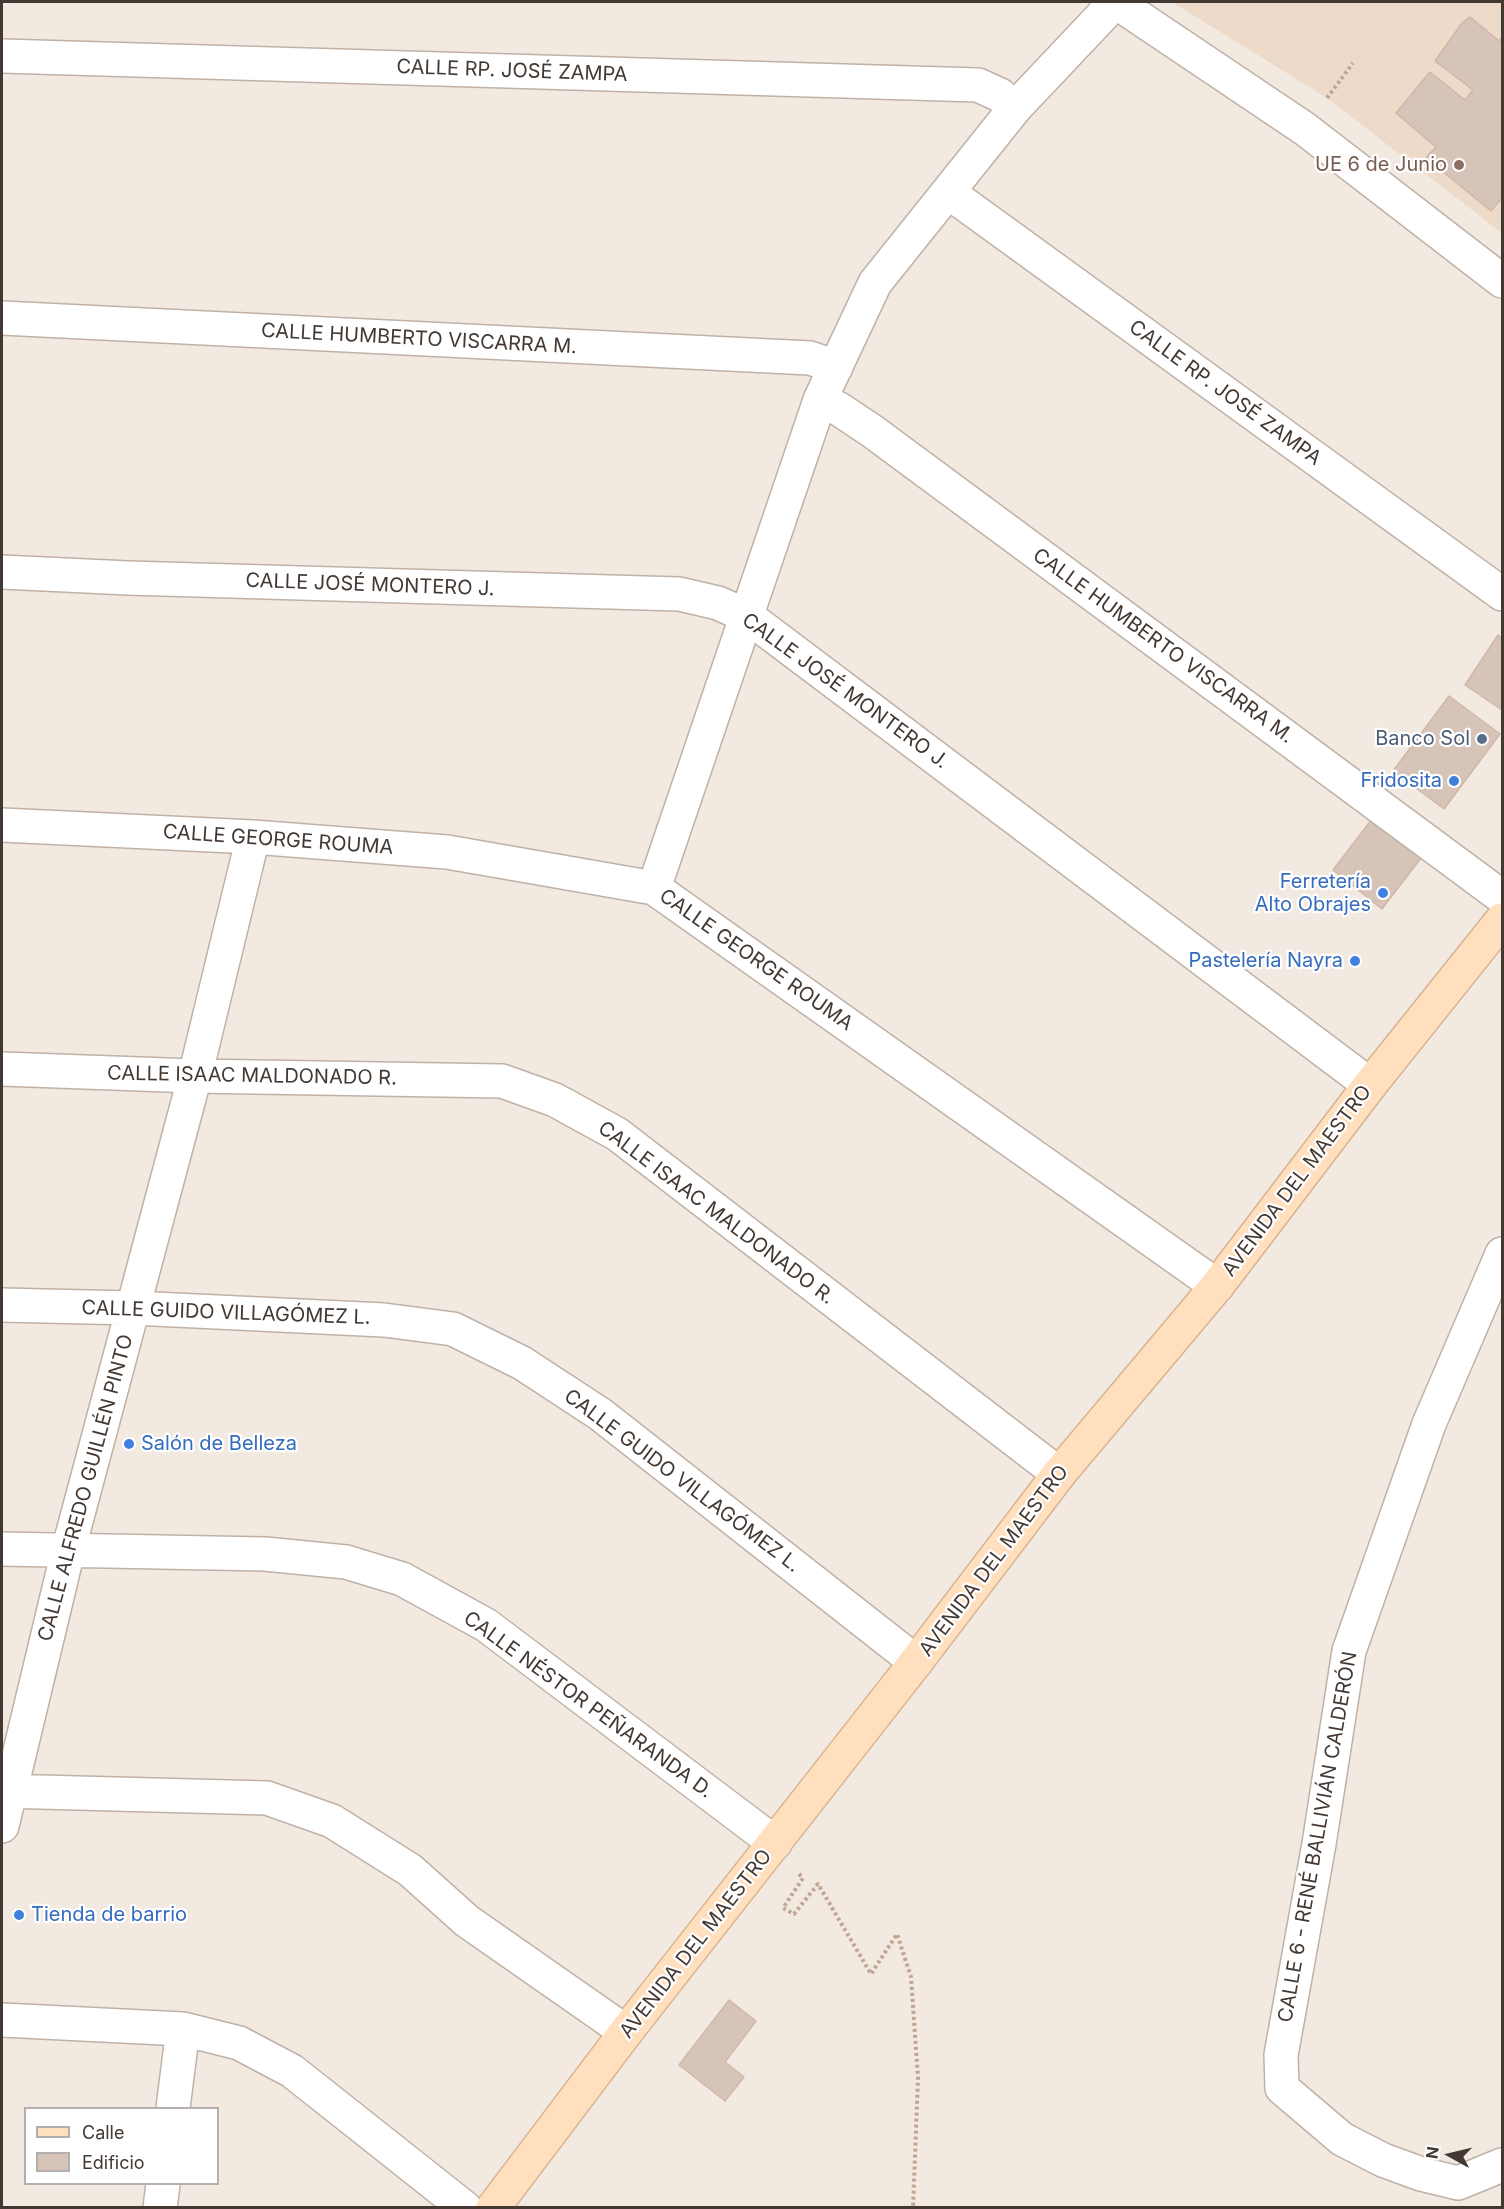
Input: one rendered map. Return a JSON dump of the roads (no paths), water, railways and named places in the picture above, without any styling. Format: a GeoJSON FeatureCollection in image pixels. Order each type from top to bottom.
{"type":"FeatureCollection","features":[{"type":"Feature","properties":{"kind":"main road","name":"AVENIDA DEL MAESTRO"},"geometry":{"type":"LineString","coordinates":[[493,2208],[626,2032],[916,1662],[1059,1474],[1217,1286],[1370,1085],[1503,920]]}},
{"type":"Feature","properties":{"kind":"street"},"geometry":{"type":"LineString","coordinates":[[654,888],[820,400],[875,283],[1016,108],[1114,2],[1305,129],[1503,281]]}},
{"type":"Feature","properties":{"kind":"street","name":"CALLE RP. JOSÉ ZAMPA"},"geometry":{"type":"LineString","coordinates":[[2,56],[978,86],[1000,95],[1016,108]]}},
{"type":"Feature","properties":{"kind":"street","name":"CALLE RP. JOSÉ ZAMPA"},"geometry":{"type":"LineString","coordinates":[[948,192],[1503,594]]}},
{"type":"Feature","properties":{"kind":"street","name":"CALLE HUMBERTO VISCARRA M."},"geometry":{"type":"LineString","coordinates":[[2,318],[810,358],[836,367]]}},
{"type":"Feature","properties":{"kind":"street","name":"CALLE HUMBERTO VISCARRA M."},"geometry":{"type":"LineString","coordinates":[[820,400],[839,409],[872,431],[1503,897]]}},
{"type":"Feature","properties":{"kind":"street","name":"CALLE JOSÉ MONTERO J."},"geometry":{"type":"LineString","coordinates":[[2,572],[679,594],[718,603],[747,616],[1370,1085]]}},
{"type":"Feature","properties":{"kind":"street","name":"CALLE GEORGE ROUMA"},"geometry":{"type":"LineString","coordinates":[[2,825],[253,837],[447,852],[654,888],[1217,1286]]}},
{"type":"Feature","properties":{"kind":"street","name":"CALLE ALFREDO GUILLÉN PINTO"},"geometry":{"type":"LineString","coordinates":[[2,1826],[6,1791],[195,1076],[253,837]]}},
{"type":"Feature","properties":{"kind":"street","name":"CALLE ISAAC MALDONADO R."},"geometry":{"type":"LineString","coordinates":[[2,1069],[195,1076],[502,1081],[555,1100],[617,1134],[1059,1474]]}},
{"type":"Feature","properties":{"kind":"street","name":"CALLE 6 - RENÉ BALLIVIÁN CALDERÓN"},"geometry":{"type":"LineString","coordinates":[[1503,1254],[1429,1424],[1349,1651],[1319,1844],[1281,2055],[1282,2088],[1342,2139],[1383,2160],[1421,2174],[1458,2183],[1503,2165]]}},
{"type":"Feature","properties":{"kind":"street","name":"CALLE GUIDO VILLAGÓMEZ L."},"geometry":{"type":"LineString","coordinates":[[2,1305],[133,1308],[384,1320],[453,1329],[522,1363],[600,1414],[916,1662]]}},
{"type":"Feature","properties":{"kind":"street","name":"CALLE NÉSTOR PEÑARANDA D."},"geometry":{"type":"LineString","coordinates":[[2,1549],[265,1554],[346,1562],[402,1579],[486,1625],[775,1843]]}},
{"type":"Feature","properties":{"kind":"street"},"geometry":{"type":"LineString","coordinates":[[6,1791],[267,1798],[332,1821],[410,1870],[467,1921],[626,2032]]}},
{"type":"Feature","properties":{"kind":"street"},"geometry":{"type":"LineString","coordinates":[[2,2020],[183,2029],[239,2043],[292,2071],[465,2208]]}},
{"type":"Feature","properties":{"kind":"street"},"geometry":{"type":"LineString","coordinates":[[173,2107],[183,2029]]}},
{"type":"Feature","properties":{"kind":"street"},"geometry":{"type":"LineString","coordinates":[[160,2208],[163,2185]]}},
{"type":"Feature","properties":{"kind":"place","name":"UE 6 de Junio"},"geometry":{"type":"Point","coordinates":[1459,165]}},
{"type":"Feature","properties":{"kind":"place","name":"Banco Sol"},"geometry":{"type":"Point","coordinates":[1482,739]}},
{"type":"Feature","properties":{"kind":"place","name":"Fridosita"},"geometry":{"type":"Point","coordinates":[1454,781]}},
{"type":"Feature","properties":{"kind":"place","name":"Ferretería Alto Obrajes"},"geometry":{"type":"Point","coordinates":[1383,893]}},
{"type":"Feature","properties":{"kind":"place","name":"Pastelería Nayra"},"geometry":{"type":"Point","coordinates":[1355,961]}},
{"type":"Feature","properties":{"kind":"place","name":"Salón de Belleza"},"geometry":{"type":"Point","coordinates":[129,1444]}},
{"type":"Feature","properties":{"kind":"place","name":"Tienda de barrio"},"geometry":{"type":"Point","coordinates":[19,1915]}}]}
